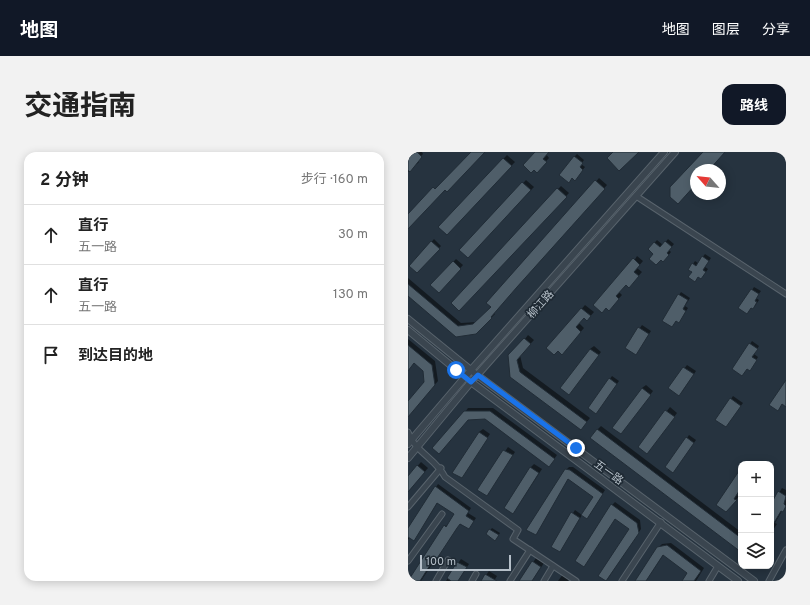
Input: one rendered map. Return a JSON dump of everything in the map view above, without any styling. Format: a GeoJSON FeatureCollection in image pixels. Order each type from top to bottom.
{"type":"FeatureCollection","features":[{"type":"Feature","properties":{"kind":"street","name":"柳江路"},"geometry":{"type":"LineString","coordinates":[[409,442],[664,152]]}},
{"type":"Feature","properties":{"kind":"street","name":"柳江路"},"geometry":{"type":"LineString","coordinates":[[408,458],[471,382],[675,152]]}},
{"type":"Feature","properties":{"kind":"street"},"geometry":{"type":"LineString","coordinates":[[629,191],[786,294]]}},
{"type":"Feature","properties":{"kind":"street","name":"五一路"},"geometry":{"type":"LineString","coordinates":[[408,319],[471,370],[673,519],[754,581]]}},
{"type":"Feature","properties":{"kind":"street","name":"五一路"},"geometry":{"type":"LineString","coordinates":[[408,330],[471,382],[661,522],[738,581]]}},
{"type":"Feature","properties":{"kind":"street"},"geometry":{"type":"LineString","coordinates":[[408,432],[409,442],[441,468],[445,477],[518,530],[513,539],[576,581]]}},
{"type":"Feature","properties":{"kind":"street"},"geometry":{"type":"LineString","coordinates":[[408,507],[441,468]]}},
{"type":"Feature","properties":{"kind":"street"},"geometry":{"type":"LineString","coordinates":[[408,561],[442,514]]}},
{"type":"Feature","properties":{"kind":"street"},"geometry":{"type":"LineString","coordinates":[[667,527],[673,519]]}},
{"type":"Feature","properties":{"kind":"street"},"geometry":{"type":"LineString","coordinates":[[622,581],[661,522]]}},
{"type":"Feature","properties":{"kind":"street"},"geometry":{"type":"LineString","coordinates":[[510,581],[530,550]]}},
{"type":"Feature","properties":{"kind":"street"},"geometry":{"type":"LineString","coordinates":[[769,581],[786,550]]}},
{"type":"Feature","properties":{"kind":"street"},"geometry":{"type":"LineString","coordinates":[[436,581],[448,560]]}},
{"type":"Feature","properties":{"kind":"street"},"geometry":{"type":"LineString","coordinates":[[544,581],[553,566]]}},
{"type":"Feature","properties":{"kind":"street"},"geometry":{"type":"LineString","coordinates":[[709,581],[718,566]]}},
{"type":"Feature","properties":{"kind":"street"},"geometry":{"type":"LineString","coordinates":[[472,581],[476,574]]}},
{"type":"Feature","properties":{"kind":"building"},"geometry":{"type":"Polygon","coordinates":[[[410,152],[417,152],[422,157],[410,172],[408,170],[408,154],[410,152]]]}},
{"type":"Feature","properties":{"kind":"building"},"geometry":{"type":"Polygon","coordinates":[[[471,152],[485,152],[447,192],[445,190],[408,229],[408,214],[433,187],[435,189],[471,152]]]}},
{"type":"Feature","properties":{"kind":"building"},"geometry":{"type":"Polygon","coordinates":[[[535,152],[549,152],[543,159],[547,162],[537,173],[534,170],[531,173],[523,165],[535,152]]]}},
{"type":"Feature","properties":{"kind":"building"},"geometry":{"type":"Polygon","coordinates":[[[613,152],[639,152],[619,171],[607,158],[613,152]]]}},
{"type":"Feature","properties":{"kind":"building"},"geometry":{"type":"Polygon","coordinates":[[[703,152],[725,152],[714,164],[692,164],[703,152]]]}},
{"type":"Feature","properties":{"kind":"building"},"geometry":{"type":"Polygon","coordinates":[[[574,156],[583,163],[580,167],[583,170],[575,181],[572,178],[569,183],[559,175],[574,156]]]}},
{"type":"Feature","properties":{"kind":"building"},"geometry":{"type":"Polygon","coordinates":[[[503,158],[512,166],[447,235],[438,227],[503,158]]]}},
{"type":"Feature","properties":{"kind":"building"},"geometry":{"type":"Polygon","coordinates":[[[690,166],[690,191],[678,204],[670,197],[670,187],[690,166]]]}},
{"type":"Feature","properties":{"kind":"building"},"geometry":{"type":"Polygon","coordinates":[[[595,180],[605,189],[517,287],[491,317],[492,318],[476,334],[456,337],[408,296],[408,284],[458,326],[473,324],[491,307],[486,303],[595,180]]]}},
{"type":"Feature","properties":{"kind":"building"},"geometry":{"type":"Polygon","coordinates":[[[522,182],[531,190],[468,258],[459,250],[522,182]]]}},
{"type":"Feature","properties":{"kind":"building"},"geometry":{"type":"Polygon","coordinates":[[[557,188],[567,197],[459,311],[451,303],[557,188]]]}},
{"type":"Feature","properties":{"kind":"building"},"geometry":{"type":"Polygon","coordinates":[[[431,241],[440,249],[417,273],[409,266],[431,241]]]}},
{"type":"Feature","properties":{"kind":"building"},"geometry":{"type":"Polygon","coordinates":[[[665,241],[672,247],[667,253],[669,255],[663,262],[661,260],[656,265],[649,259],[653,254],[648,249],[654,242],[660,247],[665,241]]]}},
{"type":"Feature","properties":{"kind":"building"},"geometry":{"type":"Polygon","coordinates":[[[702,256],[709,261],[703,270],[706,272],[701,279],[698,277],[695,282],[688,277],[692,272],[688,270],[692,263],[696,266],[702,256]]]}},
{"type":"Feature","properties":{"kind":"building"},"geometry":{"type":"Polygon","coordinates":[[[633,258],[640,265],[634,272],[639,276],[629,288],[626,285],[616,296],[619,299],[609,311],[606,308],[602,313],[593,305],[633,258]]]}},
{"type":"Feature","properties":{"kind":"building"},"geometry":{"type":"Polygon","coordinates":[[[453,261],[461,269],[439,293],[430,285],[453,261]]]}},
{"type":"Feature","properties":{"kind":"building"},"geometry":{"type":"Polygon","coordinates":[[[751,289],[759,294],[753,309],[751,308],[747,314],[738,308],[751,289]]]}},
{"type":"Feature","properties":{"kind":"building"},"geometry":{"type":"Polygon","coordinates":[[[678,294],[688,300],[683,309],[686,311],[679,323],[676,321],[672,327],[662,321],[678,294]]]}},
{"type":"Feature","properties":{"kind":"building"},"geometry":{"type":"Polygon","coordinates":[[[581,308],[591,316],[587,321],[584,318],[576,327],[581,332],[562,355],[558,351],[554,355],[546,348],[581,308]]]}},
{"type":"Feature","properties":{"kind":"building"},"geometry":{"type":"Polygon","coordinates":[[[638,327],[649,334],[636,355],[625,348],[638,327]]]}},
{"type":"Feature","properties":{"kind":"building"},"geometry":{"type":"Polygon","coordinates":[[[524,338],[531,344],[517,360],[520,372],[587,422],[581,430],[510,377],[508,355],[524,338]]]}},
{"type":"Feature","properties":{"kind":"building"},"geometry":{"type":"Polygon","coordinates":[[[749,343],[758,349],[752,357],[757,360],[750,371],[747,369],[742,376],[732,369],[749,343]]]}},
{"type":"Feature","properties":{"kind":"building"},"geometry":{"type":"Polygon","coordinates":[[[408,345],[432,365],[435,385],[408,417],[408,401],[424,382],[423,371],[414,363],[408,371],[408,345]]]}},
{"type":"Feature","properties":{"kind":"building"},"geometry":{"type":"Polygon","coordinates":[[[590,349],[599,355],[569,395],[560,388],[590,349]]]}},
{"type":"Feature","properties":{"kind":"building"},"geometry":{"type":"Polygon","coordinates":[[[683,367],[694,374],[679,396],[668,388],[683,367]]]}},
{"type":"Feature","properties":{"kind":"building"},"geometry":{"type":"Polygon","coordinates":[[[609,378],[617,384],[596,414],[588,408],[609,378]]]}},
{"type":"Feature","properties":{"kind":"building"},"geometry":{"type":"Polygon","coordinates":[[[786,380],[786,407],[782,404],[778,411],[769,405],[786,380]]]}},
{"type":"Feature","properties":{"kind":"building"},"geometry":{"type":"Polygon","coordinates":[[[642,388],[651,395],[621,434],[612,428],[642,388]]]}},
{"type":"Feature","properties":{"kind":"building"},"geometry":{"type":"Polygon","coordinates":[[[730,398],[741,406],[726,427],[715,420],[730,398]]]}},
{"type":"Feature","properties":{"kind":"building"},"geometry":{"type":"Polygon","coordinates":[[[665,410],[675,417],[647,454],[638,447],[665,410]]]}},
{"type":"Feature","properties":{"kind":"building"},"geometry":{"type":"Polygon","coordinates":[[[464,411],[490,411],[555,459],[549,467],[485,419],[468,420],[439,454],[432,448],[464,411]]]}},
{"type":"Feature","properties":{"kind":"building"},"geometry":{"type":"Polygon","coordinates":[[[597,429],[738,536],[738,550],[590,438],[597,429]]]}},
{"type":"Feature","properties":{"kind":"building"},"geometry":{"type":"Polygon","coordinates":[[[479,432],[488,438],[462,478],[452,473],[479,432]]]}},
{"type":"Feature","properties":{"kind":"building"},"geometry":{"type":"Polygon","coordinates":[[[686,437],[694,443],[673,473],[665,467],[686,437]]]}},
{"type":"Feature","properties":{"kind":"building"},"geometry":{"type":"Polygon","coordinates":[[[503,450],[513,455],[487,496],[477,490],[503,450]]]}},
{"type":"Feature","properties":{"kind":"building"},"geometry":{"type":"Polygon","coordinates":[[[417,465],[425,472],[408,492],[408,476],[417,465]]]}},
{"type":"Feature","properties":{"kind":"building"},"geometry":{"type":"Polygon","coordinates":[[[530,467],[539,473],[513,514],[504,508],[530,467]]]}},
{"type":"Feature","properties":{"kind":"building"},"geometry":{"type":"Polygon","coordinates":[[[565,469],[570,470],[603,494],[587,519],[581,515],[593,497],[568,479],[536,535],[526,530],[565,469]]]}},
{"type":"Feature","properties":{"kind":"building"},"geometry":{"type":"Polygon","coordinates":[[[738,472],[738,493],[734,499],[737,500],[726,512],[716,505],[738,472]]]}},
{"type":"Feature","properties":{"kind":"building"},"geometry":{"type":"Polygon","coordinates":[[[435,486],[469,511],[466,516],[474,521],[469,529],[460,524],[420,581],[408,581],[444,525],[446,527],[454,514],[437,503],[414,541],[408,537],[408,528],[435,486]]]}},
{"type":"Feature","properties":{"kind":"building"},"geometry":{"type":"Polygon","coordinates":[[[778,491],[786,496],[784,504],[786,506],[774,523],[774,498],[778,491]]]}},
{"type":"Feature","properties":{"kind":"building"},"geometry":{"type":"Polygon","coordinates":[[[611,504],[637,523],[639,533],[606,581],[598,576],[629,529],[615,519],[584,567],[575,561],[611,504]]]}},
{"type":"Feature","properties":{"kind":"building"},"geometry":{"type":"Polygon","coordinates":[[[571,512],[580,518],[560,552],[551,547],[571,512]]]}},
{"type":"Feature","properties":{"kind":"building"},"geometry":{"type":"Polygon","coordinates":[[[489,529],[499,535],[495,541],[486,534],[489,529]]]}},
{"type":"Feature","properties":{"kind":"building"},"geometry":{"type":"Polygon","coordinates":[[[667,545],[701,571],[694,581],[682,581],[687,573],[663,555],[646,581],[635,581],[657,547],[667,545]]]}},
{"type":"Feature","properties":{"kind":"building"},"geometry":{"type":"Polygon","coordinates":[[[532,561],[541,567],[532,581],[519,581],[532,561]]]}},
{"type":"Feature","properties":{"kind":"building"},"geometry":{"type":"Polygon","coordinates":[[[457,562],[467,567],[458,581],[451,581],[447,578],[457,562]]]}},
{"type":"Feature","properties":{"kind":"building"},"geometry":{"type":"Polygon","coordinates":[[[485,574],[497,581],[481,581],[485,574]]]}},
{"type":"Feature","properties":{"kind":"route"},"geometry":{"type":"LineString","coordinates":[[456,370],[471,382],[478,375],[576,448]]}}]}
